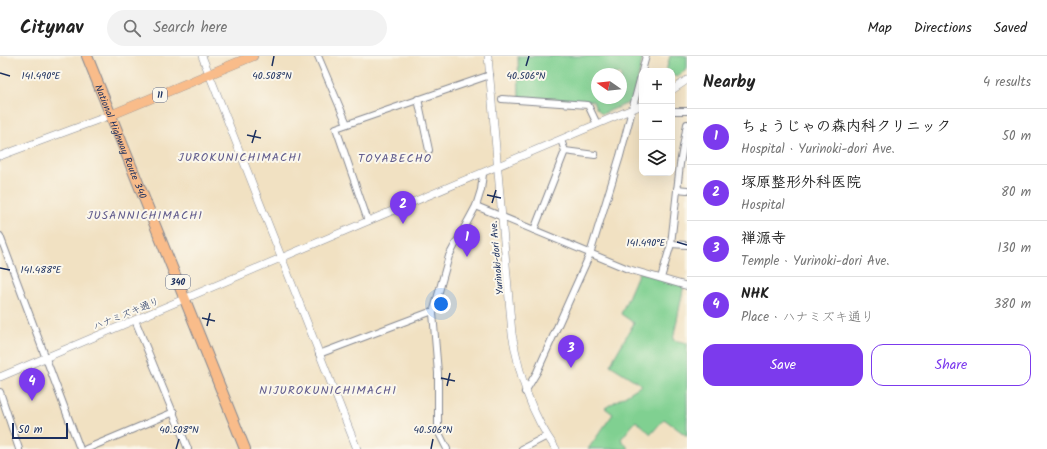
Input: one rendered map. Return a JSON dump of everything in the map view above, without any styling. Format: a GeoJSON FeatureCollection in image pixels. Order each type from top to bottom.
{"type":"FeatureCollection","features":[{"type":"Feature","properties":{"kind":"highway","name":"National Highway Route 340"},"geometry":{"type":"LineString","coordinates":[[87,56],[245,449]]}},
{"type":"Feature","properties":{"kind":"main road","name":"11"},"geometry":{"type":"LineString","coordinates":[[111,115],[253,56]]}},
{"type":"Feature","properties":{"kind":"street"},"geometry":{"type":"LineString","coordinates":[[202,56],[357,449]]}},
{"type":"Feature","properties":{"kind":"street"},"geometry":{"type":"LineString","coordinates":[[318,56],[347,124]]}},
{"type":"Feature","properties":{"kind":"street","name":"Yurinoki-dori Ave."},"geometry":{"type":"LineString","coordinates":[[488,56],[499,167],[512,334],[517,364],[525,392],[547,436],[556,449]]}},
{"type":"Feature","properties":{"kind":"street"},"geometry":{"type":"LineString","coordinates":[[643,68],[646,56]]}},
{"type":"Feature","properties":{"kind":"street"},"geometry":{"type":"LineString","coordinates":[[368,221],[336,128],[490,75]]}},
{"type":"Feature","properties":{"kind":"street"},"geometry":{"type":"LineString","coordinates":[[675,88],[687,80]]}},
{"type":"Feature","properties":{"kind":"street"},"geometry":{"type":"LineString","coordinates":[[525,392],[538,372],[590,254],[633,109],[639,84]]}},
{"type":"Feature","properties":{"kind":"street"},"geometry":{"type":"LineString","coordinates":[[418,99],[429,150]]}},
{"type":"Feature","properties":{"kind":"street"},"geometry":{"type":"LineString","coordinates":[[502,99],[588,105],[597,124]]}},
{"type":"Feature","properties":{"kind":"street","name":"ハナミズキ通り"},"geometry":{"type":"LineString","coordinates":[[0,377],[185,300],[280,257],[483,174],[639,106]]}},
{"type":"Feature","properties":{"kind":"street"},"geometry":{"type":"LineString","coordinates":[[675,111],[687,111]]}},
{"type":"Feature","properties":{"kind":"street"},"geometry":{"type":"LineString","coordinates":[[0,156],[111,115]]}},
{"type":"Feature","properties":{"kind":"street"},"geometry":{"type":"LineString","coordinates":[[661,278],[671,244],[677,189],[685,145],[687,124]]}},
{"type":"Feature","properties":{"kind":"street"},"geometry":{"type":"LineString","coordinates":[[534,230],[565,151],[561,140]]}},
{"type":"Feature","properties":{"kind":"street"},"geometry":{"type":"LineString","coordinates":[[565,151],[595,155]]}},
{"type":"Feature","properties":{"kind":"street"},"geometry":{"type":"LineString","coordinates":[[447,449],[438,431],[438,373],[433,313],[449,256],[476,206],[481,190],[483,174]]}},
{"type":"Feature","properties":{"kind":"street"},"geometry":{"type":"LineString","coordinates":[[677,189],[687,190]]}},
{"type":"Feature","properties":{"kind":"street"},"geometry":{"type":"LineString","coordinates":[[476,206],[628,269],[687,286]]}},
{"type":"Feature","properties":{"kind":"street"},"geometry":{"type":"LineString","coordinates":[[0,236],[80,449]]}},
{"type":"Feature","properties":{"kind":"street"},"geometry":{"type":"LineString","coordinates":[[671,244],[687,245]]}},
{"type":"Feature","properties":{"kind":"street"},"geometry":{"type":"LineString","coordinates":[[319,354],[430,312],[433,313]]}},
{"type":"Feature","properties":{"kind":"street"},"geometry":{"type":"LineString","coordinates":[[135,320],[188,449]]}},
{"type":"Feature","properties":{"kind":"street"},"geometry":{"type":"LineString","coordinates":[[0,392],[19,449]]}},
{"type":"Feature","properties":{"kind":"street"},"geometry":{"type":"LineString","coordinates":[[86,449],[174,412]]}},
{"type":"Feature","properties":{"kind":"street"},"geometry":{"type":"LineString","coordinates":[[522,449],[547,436]]}},
{"type":"Feature","properties":{"kind":"green space"},"geometry":{"type":"Polygon","coordinates":[[[518,56],[643,56],[640,68],[639,68],[633,101],[627,104],[627,68],[591,68],[591,101],[519,97],[518,56]]]}},
{"type":"Feature","properties":{"kind":"green space"},"geometry":{"type":"Polygon","coordinates":[[[670,56],[687,56],[687,69],[677,77],[675,76],[675,68],[667,68],[670,56]]]}},
{"type":"Feature","properties":{"kind":"green space"},"geometry":{"type":"Polygon","coordinates":[[[594,104],[626,104],[602,114],[594,104]]]}},
{"type":"Feature","properties":{"kind":"green space"},"geometry":{"type":"Polygon","coordinates":[[[639,272],[684,285],[673,340],[687,343],[687,436],[664,419],[651,434],[636,421],[621,439],[629,449],[588,449],[613,414],[605,408],[642,385],[610,365],[634,323],[621,314],[639,272]]]}},
{"type":"Feature","properties":{"kind":"place","name":"塚原整形外科医院"},"geometry":{"type":"Point","coordinates":[403,224]}},
{"type":"Feature","properties":{"kind":"place","name":"ちょうじゃの森内科クリニック"},"geometry":{"type":"Point","coordinates":[467,257]}},
{"type":"Feature","properties":{"kind":"place","name":"禅源寺"},"geometry":{"type":"Point","coordinates":[571,368]}},
{"type":"Feature","properties":{"kind":"place","name":"NHK"},"geometry":{"type":"Point","coordinates":[32,401]}},
{"type":"Feature","properties":{"kind":"district","name":"JUROKUNICHIMACHI"},"geometry":{"type":"Point","coordinates":[240,157]}},
{"type":"Feature","properties":{"kind":"district","name":"TOYABECHO"},"geometry":{"type":"Point","coordinates":[395,158]}},
{"type":"Feature","properties":{"kind":"district","name":"JUSANNICHIMACHI"},"geometry":{"type":"Point","coordinates":[145,215]}},
{"type":"Feature","properties":{"kind":"district","name":"NIJUROKUNICHIMACHI"},"geometry":{"type":"Point","coordinates":[328,390]}}]}
